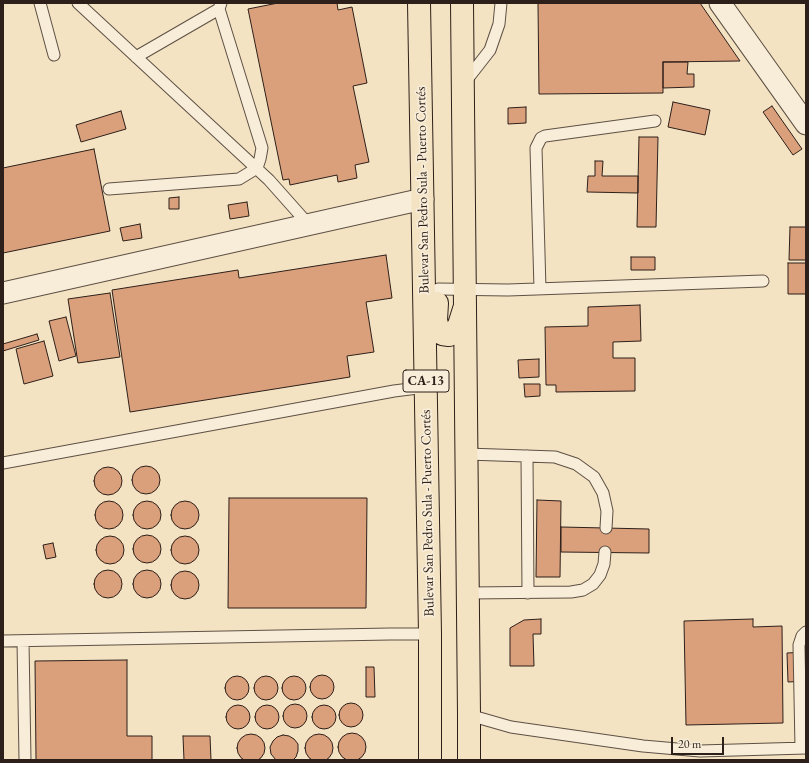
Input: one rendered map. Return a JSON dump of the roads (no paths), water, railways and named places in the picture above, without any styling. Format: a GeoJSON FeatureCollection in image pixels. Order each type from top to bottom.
{"type":"FeatureCollection","features":[{"type":"Feature","properties":{"kind":"highway","name":"Bulevar San Pedro Sula - Puerto Cortés"},"geometry":{"type":"LineString","coordinates":[[419,3],[430,634],[430,760]]}},
{"type":"Feature","properties":{"kind":"highway","name":"CA-13"},"geometry":{"type":"LineString","coordinates":[[462,3],[470,715],[469,760]]}},
{"type":"Feature","properties":{"kind":"highway"},"geometry":{"type":"LineString","coordinates":[[423,199],[431,206],[437,219],[438,289],[436,320],[438,329],[442,334],[449,335],[459,326],[465,298]]}},
{"type":"Feature","properties":{"kind":"highway"},"geometry":{"type":"LineString","coordinates":[[426,380],[430,354],[434,348],[440,345],[446,346],[450,350],[453,357],[453,434],[456,446],[466,454]]}},
{"type":"Feature","properties":{"kind":"street"},"geometry":{"type":"LineString","coordinates":[[720,3],[806,124]]}},
{"type":"Feature","properties":{"kind":"street"},"geometry":{"type":"LineString","coordinates":[[3,293],[423,199]]}},
{"type":"Feature","properties":{"kind":"lane"},"geometry":{"type":"LineString","coordinates":[[40,3],[54,55]]}},
{"type":"Feature","properties":{"kind":"lane"},"geometry":{"type":"LineString","coordinates":[[78,3],[257,168],[309,225]]}},
{"type":"Feature","properties":{"kind":"lane"},"geometry":{"type":"LineString","coordinates":[[464,83],[490,50],[499,24],[501,3]]}},
{"type":"Feature","properties":{"kind":"lane"},"geometry":{"type":"LineString","coordinates":[[109,189],[239,179],[257,168],[260,159],[262,148],[220,6],[136,57]]}},
{"type":"Feature","properties":{"kind":"lane"},"geometry":{"type":"LineString","coordinates":[[540,288],[536,148],[541,138],[545,136],[655,121]]}},
{"type":"Feature","properties":{"kind":"lane"},"geometry":{"type":"LineString","coordinates":[[438,289],[465,298],[540,288],[763,281]]}},
{"type":"Feature","properties":{"kind":"lane"},"geometry":{"type":"LineString","coordinates":[[3,463],[394,391],[426,380]]}},
{"type":"Feature","properties":{"kind":"lane"},"geometry":{"type":"LineString","coordinates":[[466,454],[555,457],[576,464],[594,477],[603,493],[607,511],[606,528]]}},
{"type":"Feature","properties":{"kind":"lane"},"geometry":{"type":"LineString","coordinates":[[527,456],[528,593]]}},
{"type":"Feature","properties":{"kind":"lane"},"geometry":{"type":"LineString","coordinates":[[468,593],[571,592],[583,590],[593,584],[600,575],[604,564],[605,552]]}},
{"type":"Feature","properties":{"kind":"lane"},"geometry":{"type":"LineString","coordinates":[[470,715],[510,727],[643,746],[700,751],[803,748],[799,645],[802,636],[806,632]]}},
{"type":"Feature","properties":{"kind":"lane"},"geometry":{"type":"LineString","coordinates":[[3,641],[430,634]]}},
{"type":"Feature","properties":{"kind":"lane"},"geometry":{"type":"LineString","coordinates":[[23,641],[25,760]]}}]}
